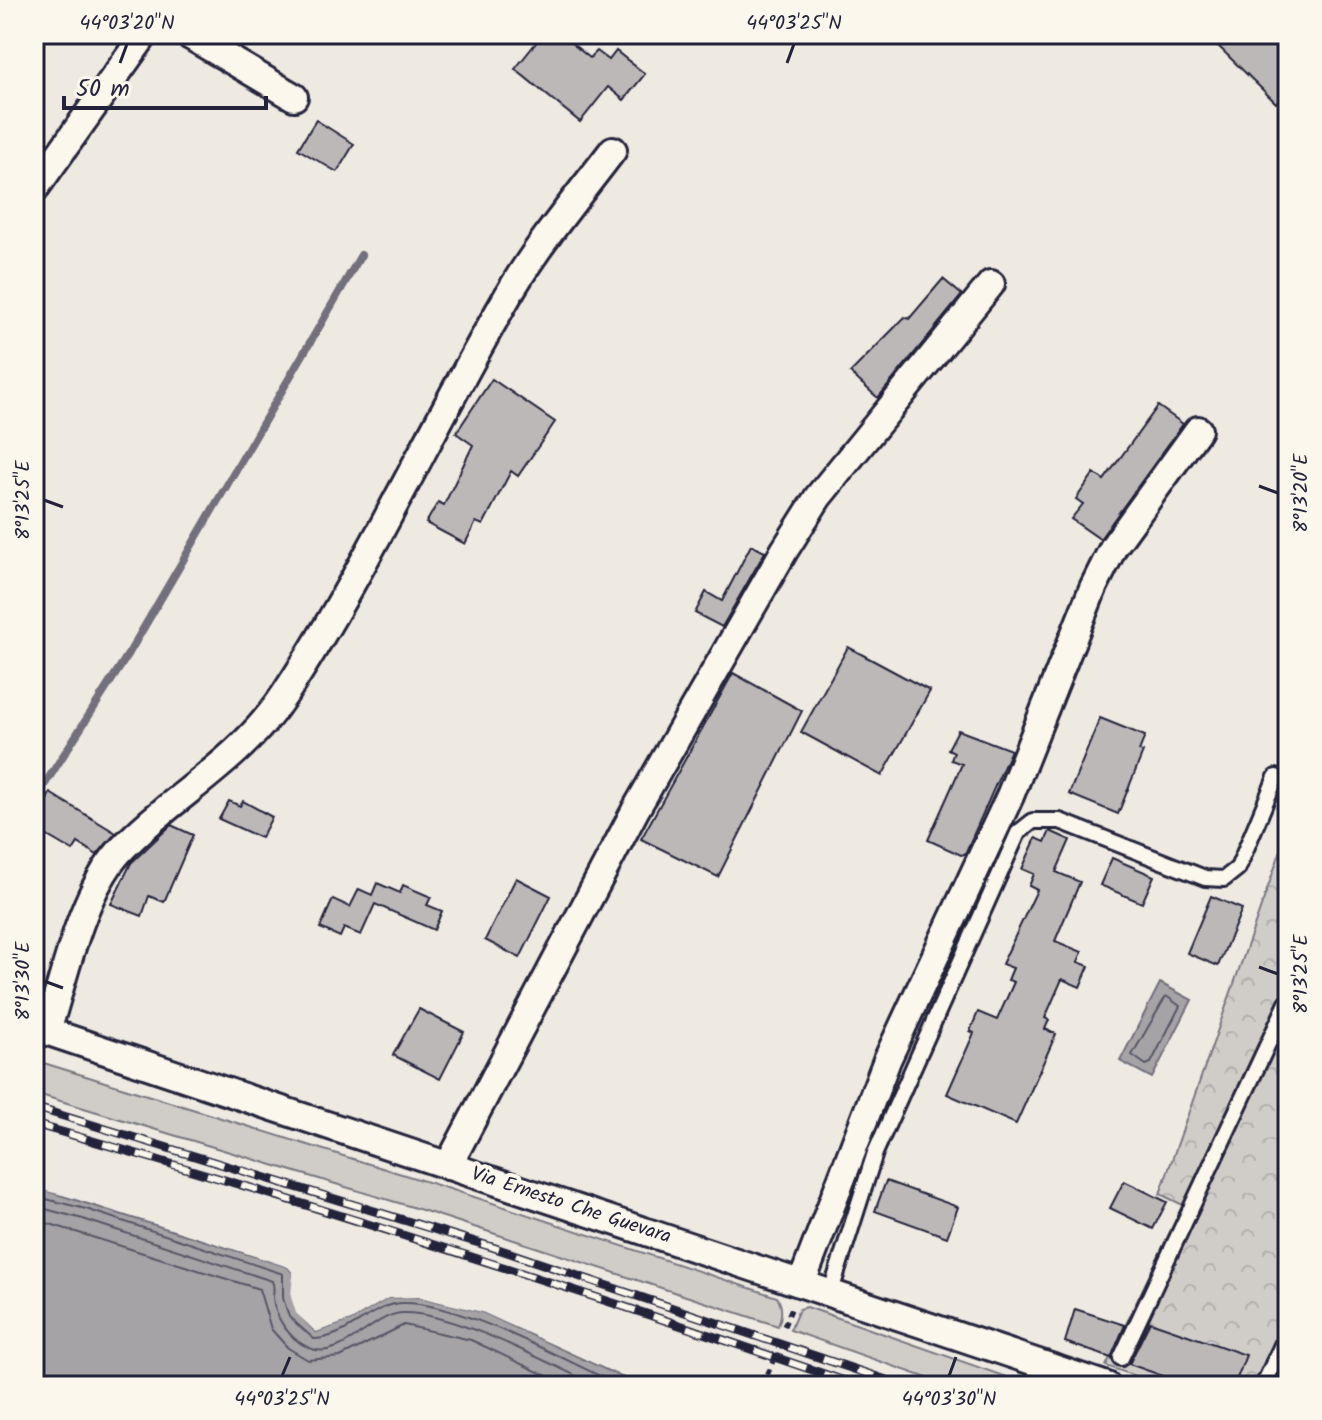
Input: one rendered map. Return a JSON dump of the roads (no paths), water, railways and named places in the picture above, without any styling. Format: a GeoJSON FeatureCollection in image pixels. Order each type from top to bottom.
{"type":"FeatureCollection","features":[{"type":"Feature","properties":{"kind":"street"},"geometry":{"type":"LineString","coordinates":[[34,190],[145,34]]}},
{"type":"Feature","properties":{"kind":"street"},"geometry":{"type":"LineString","coordinates":[[187,34],[294,97]]}},
{"type":"Feature","properties":{"kind":"street"},"geometry":{"type":"LineString","coordinates":[[40,1029],[101,877],[119,853],[145,829],[217,771],[283,698],[319,640],[515,286],[567,209],[613,150]]}},
{"type":"Feature","properties":{"kind":"street"},"geometry":{"type":"LineString","coordinates":[[448,1166],[636,809],[784,551],[818,497],[991,284]]}},
{"type":"Feature","properties":{"kind":"street"},"geometry":{"type":"LineString","coordinates":[[802,1282],[887,1060],[1010,796],[1093,588],[1114,546],[1198,430]]}},
{"type":"Feature","properties":{"kind":"street","name":"Via Ernesto Che Guevara"},"geometry":{"type":"LineString","coordinates":[[40,1029],[831,1291],[1107,1386]]}},
{"type":"Feature","properties":{"kind":"lane"},"geometry":{"type":"LineString","coordinates":[[831,1291],[875,1153],[1018,833],[1033,821],[1060,821],[1205,878],[1224,879],[1238,868],[1276,777]]}},
{"type":"Feature","properties":{"kind":"lane"},"geometry":{"type":"LineString","coordinates":[[1121,1358],[1288,1001]]}},
{"type":"Feature","properties":{"kind":"lane"},"geometry":{"type":"LineString","coordinates":[[1263,1386],[1288,1332]]}},
{"type":"Feature","properties":{"kind":"water"},"geometry":{"type":"Polygon","coordinates":[[[1160,983],[1192,1000],[1152,1078],[1120,1061],[1160,983]]]}},
{"type":"Feature","properties":{"kind":"water"},"geometry":{"type":"Polygon","coordinates":[[[34,1187],[288,1267],[293,1273],[295,1306],[316,1332],[351,1320],[388,1298],[419,1297],[482,1312],[641,1386],[34,1386],[34,1187]]]}},
{"type":"Feature","properties":{"kind":"waterway"},"geometry":{"type":"LineString","coordinates":[[34,801],[129,653],[361,255]]}},
{"type":"Feature","properties":{"kind":"railway"},"geometry":{"type":"LineString","coordinates":[[34,1107],[492,1247],[904,1386]]}},
{"type":"Feature","properties":{"kind":"railway"},"geometry":{"type":"LineString","coordinates":[[34,1124],[448,1249],[859,1386]]}}]}
